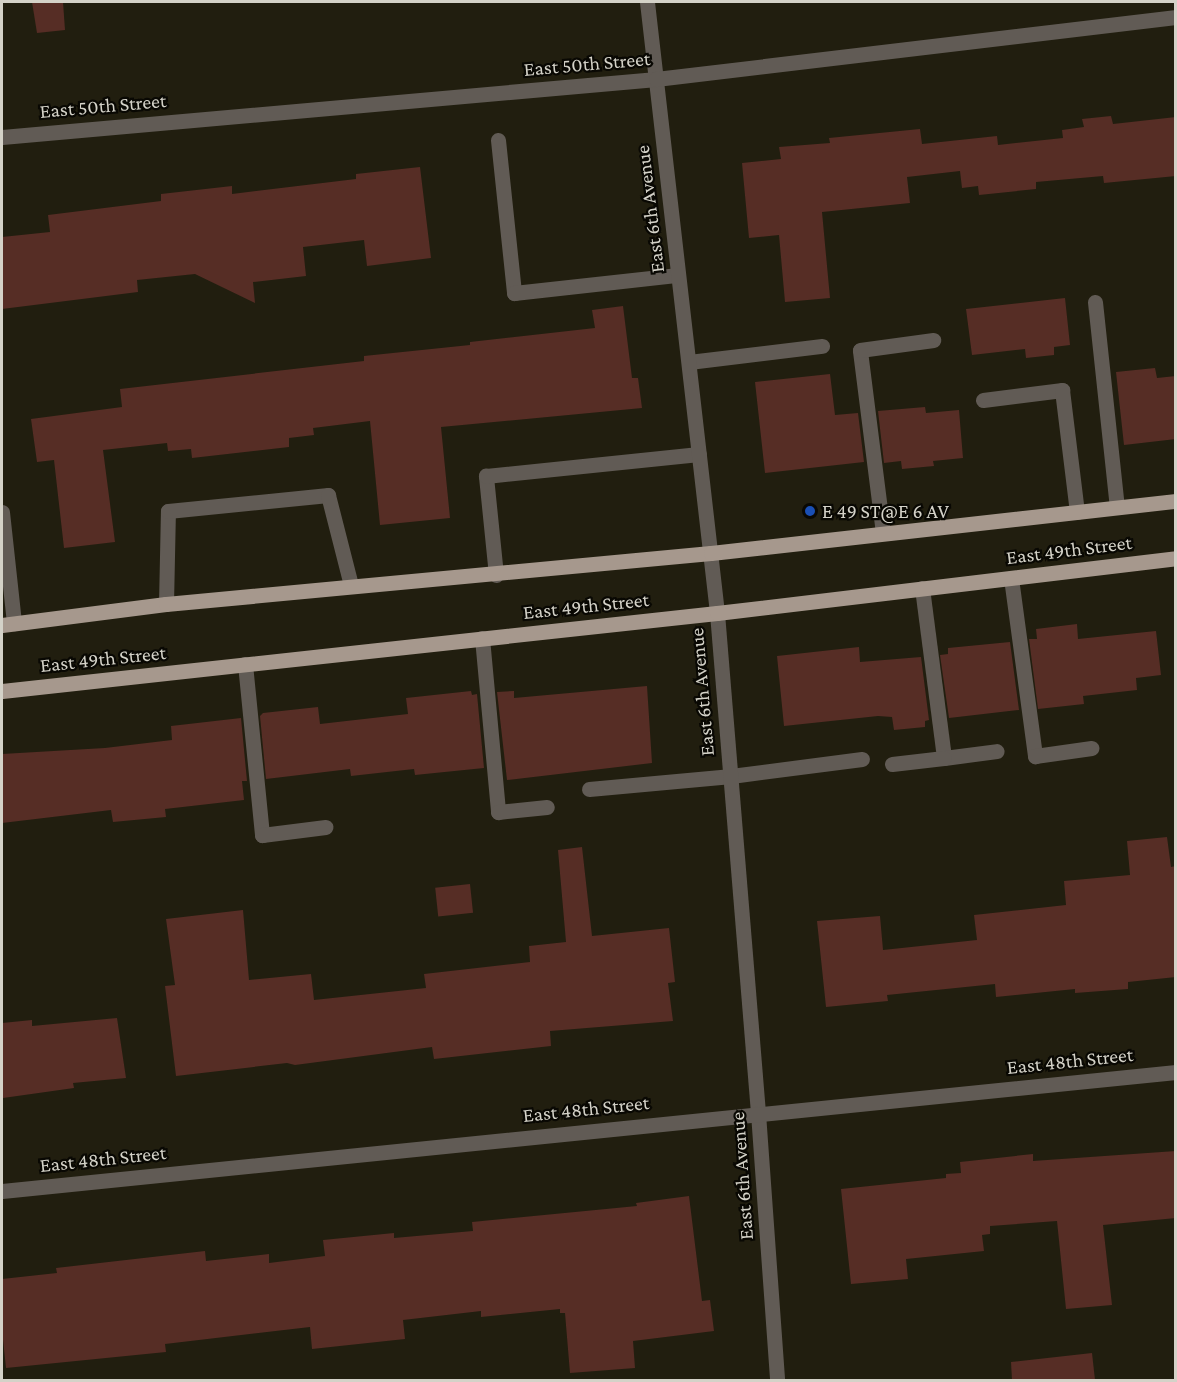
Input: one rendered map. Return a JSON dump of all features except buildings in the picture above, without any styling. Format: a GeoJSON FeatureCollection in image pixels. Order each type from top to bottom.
{"type":"FeatureCollection","features":[{"type":"Feature","properties":{"kind":"main road","name":"East 49th Street"},"geometry":{"type":"LineString","coordinates":[[6,626],[166,604],[351,585],[496,575],[1176,501]]}},
{"type":"Feature","properties":{"kind":"main road","name":"East 49th Street"},"geometry":{"type":"LineString","coordinates":[[2,691],[717,613],[1176,558]]}},
{"type":"Feature","properties":{"kind":"street","name":"East 6th Avenue"},"geometry":{"type":"LineString","coordinates":[[647,2],[717,613],[758,1113],[777,1380]]}},
{"type":"Feature","properties":{"kind":"street","name":"East 50th Street"},"geometry":{"type":"LineString","coordinates":[[2,136],[656,79],[1176,18]]}},
{"type":"Feature","properties":{"kind":"street"},"geometry":{"type":"LineString","coordinates":[[498,140],[514,293],[678,276]]}},
{"type":"Feature","properties":{"kind":"street"},"geometry":{"type":"LineString","coordinates":[[1095,303],[1118,507]]}},
{"type":"Feature","properties":{"kind":"street"},"geometry":{"type":"LineString","coordinates":[[883,534],[860,350],[933,340]]}},
{"type":"Feature","properties":{"kind":"street"},"geometry":{"type":"LineString","coordinates":[[689,362],[822,346]]}},
{"type":"Feature","properties":{"kind":"street"},"geometry":{"type":"LineString","coordinates":[[983,400],[1062,390],[1077,512]]}},
{"type":"Feature","properties":{"kind":"street"},"geometry":{"type":"LineString","coordinates":[[496,575],[486,476],[699,454]]}},
{"type":"Feature","properties":{"kind":"street"},"geometry":{"type":"LineString","coordinates":[[166,604],[168,511],[328,495],[351,585]]}},
{"type":"Feature","properties":{"kind":"street"},"geometry":{"type":"LineString","coordinates":[[2,512],[6,626]]}},
{"type":"Feature","properties":{"kind":"street"},"geometry":{"type":"LineString","coordinates":[[1011,578],[1035,756],[1091,748]]}},
{"type":"Feature","properties":{"kind":"street"},"geometry":{"type":"LineString","coordinates":[[922,588],[944,758]]}},
{"type":"Feature","properties":{"kind":"street"},"geometry":{"type":"LineString","coordinates":[[482,638],[498,812],[547,807]]}},
{"type":"Feature","properties":{"kind":"street"},"geometry":{"type":"LineString","coordinates":[[245,664],[262,835],[325,827]]}},
{"type":"Feature","properties":{"kind":"street"},"geometry":{"type":"LineString","coordinates":[[892,764],[997,751]]}},
{"type":"Feature","properties":{"kind":"street"},"geometry":{"type":"LineString","coordinates":[[589,789],[730,776],[862,759]]}},
{"type":"Feature","properties":{"kind":"street","name":"East 48th Street"},"geometry":{"type":"LineString","coordinates":[[2,1191],[1176,1072]]}},
{"type":"Feature","properties":{"kind":"place","name":"E 49 ST@E 6 AV"},"geometry":{"type":"Point","coordinates":[810,511]}}]}
